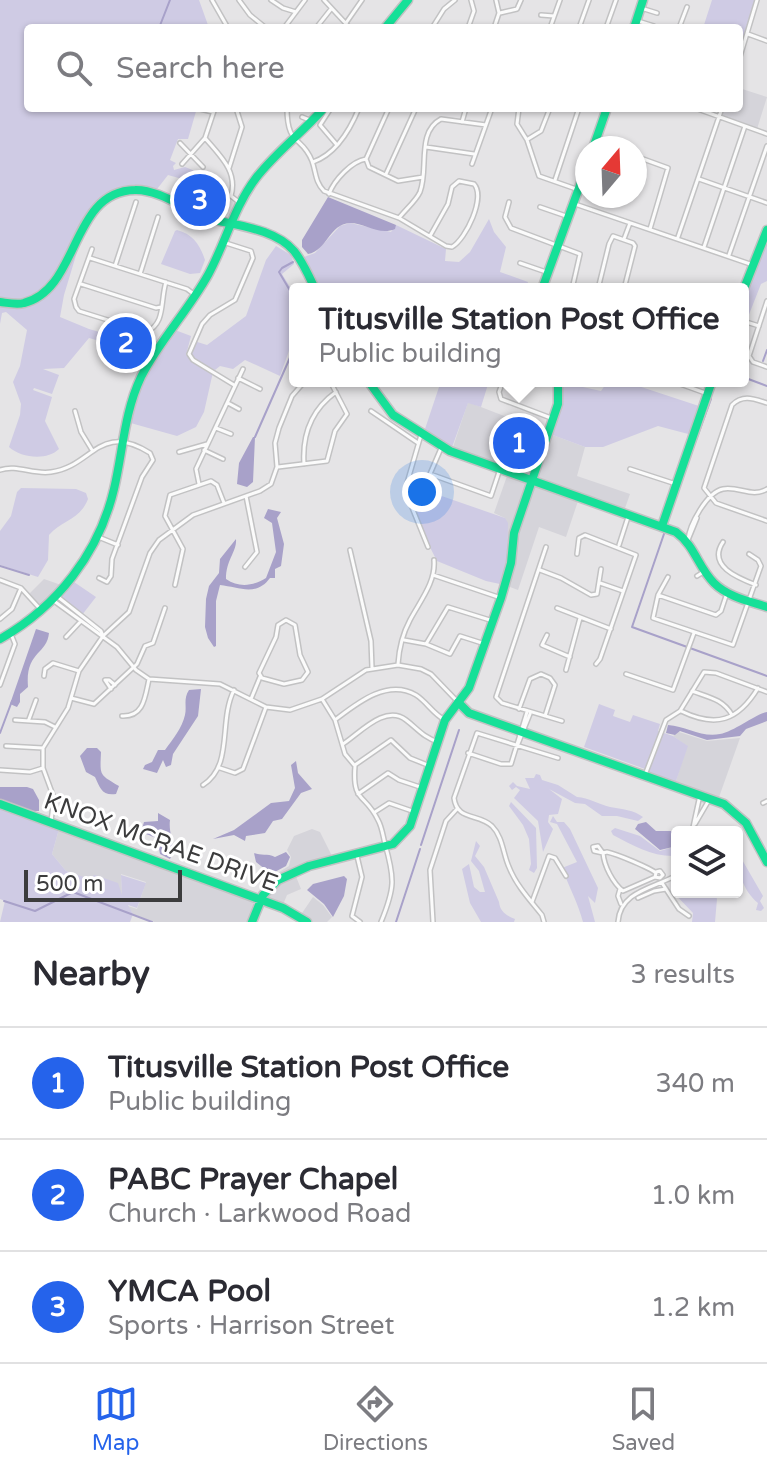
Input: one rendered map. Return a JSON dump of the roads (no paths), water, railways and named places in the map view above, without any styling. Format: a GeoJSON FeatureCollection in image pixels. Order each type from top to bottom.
{"type":"FeatureCollection","features":[{"type":"Feature","properties":{"kind":"street"},"geometry":{"type":"LineString","coordinates":[[212,0],[226,24]]}},
{"type":"Feature","properties":{"kind":"street"},"geometry":{"type":"LineString","coordinates":[[239,0],[261,24]]}},
{"type":"Feature","properties":{"kind":"street"},"geometry":{"type":"LineString","coordinates":[[271,0],[296,12]]}},
{"type":"Feature","properties":{"kind":"street"},"geometry":{"type":"LineString","coordinates":[[287,24],[305,0]]}},
{"type":"Feature","properties":{"kind":"street"},"geometry":{"type":"LineString","coordinates":[[324,0],[345,24],[360,1]]}},
{"type":"Feature","properties":{"kind":"street"},"geometry":{"type":"LineString","coordinates":[[388,24],[408,0]]}},
{"type":"Feature","properties":{"kind":"street"},"geometry":{"type":"LineString","coordinates":[[435,24],[444,9],[455,0]]}},
{"type":"Feature","properties":{"kind":"street"},"geometry":{"type":"LineString","coordinates":[[469,24],[474,11],[471,0]]}},
{"type":"Feature","properties":{"kind":"street"},"geometry":{"type":"LineString","coordinates":[[495,24],[499,13],[496,0]]}},
{"type":"Feature","properties":{"kind":"street"},"geometry":{"type":"LineString","coordinates":[[499,13],[517,9],[521,0]]}},
{"type":"Feature","properties":{"kind":"street"},"geometry":{"type":"LineString","coordinates":[[551,24],[560,0]]}},
{"type":"Feature","properties":{"kind":"street"},"geometry":{"type":"LineString","coordinates":[[580,24],[589,0]]}},
{"type":"Feature","properties":{"kind":"street"},"geometry":{"type":"LineString","coordinates":[[607,24],[616,0]]}},
{"type":"Feature","properties":{"kind":"street"},"geometry":{"type":"LineString","coordinates":[[743,45],[757,0]]}},
{"type":"Feature","properties":{"kind":"street"},"geometry":{"type":"LineString","coordinates":[[635,24],[642,4],[657,13]]}},
{"type":"Feature","properties":{"kind":"street"},"geometry":{"type":"LineString","coordinates":[[681,24],[687,7]]}},
{"type":"Feature","properties":{"kind":"street"},"geometry":{"type":"LineString","coordinates":[[319,24],[331,9]]}},
{"type":"Feature","properties":{"kind":"street"},"geometry":{"type":"LineString","coordinates":[[541,15],[554,16]]}},
{"type":"Feature","properties":{"kind":"street"},"geometry":{"type":"LineString","coordinates":[[746,34],[767,41]]}},
{"type":"Feature","properties":{"kind":"street"},"geometry":{"type":"LineString","coordinates":[[182,164],[205,138],[213,112]]}},
{"type":"Feature","properties":{"kind":"street"},"geometry":{"type":"LineString","coordinates":[[229,168],[242,127],[237,112]]}},
{"type":"Feature","properties":{"kind":"street"},"geometry":{"type":"LineString","coordinates":[[287,112],[288,129],[313,162],[318,186],[329,194],[399,218],[430,236],[452,247],[458,244],[475,213],[479,193],[474,184],[459,181],[452,187],[448,204],[430,236]]}},
{"type":"Feature","properties":{"kind":"street"},"geometry":{"type":"LineString","coordinates":[[0,639],[42,611],[78,569],[114,492],[123,426],[137,387],[210,272],[240,203],[262,171],[320,112]]}},
{"type":"Feature","properties":{"kind":"street"},"geometry":{"type":"LineString","coordinates":[[328,112],[320,125],[337,145]]}},
{"type":"Feature","properties":{"kind":"street"},"geometry":{"type":"LineString","coordinates":[[313,162],[324,158],[337,145],[351,127],[357,112]]}},
{"type":"Feature","properties":{"kind":"street"},"geometry":{"type":"LineString","coordinates":[[387,112],[366,159],[369,167],[398,181],[423,177]]}},
{"type":"Feature","properties":{"kind":"street"},"geometry":{"type":"LineString","coordinates":[[386,175],[414,112]]}},
{"type":"Feature","properties":{"kind":"street"},"geometry":{"type":"LineString","coordinates":[[462,122],[465,112]]}},
{"type":"Feature","properties":{"kind":"street"},"geometry":{"type":"LineString","coordinates":[[472,164],[491,112]]}},
{"type":"Feature","properties":{"kind":"street"},"geometry":{"type":"LineString","coordinates":[[518,112],[517,124],[527,140],[539,176],[575,189]]}},
{"type":"Feature","properties":{"kind":"street"},"geometry":{"type":"LineString","coordinates":[[527,140],[541,131],[548,112]]}},
{"type":"Feature","properties":{"kind":"street"},"geometry":{"type":"LineString","coordinates":[[554,181],[578,112]]}},
{"type":"Feature","properties":{"kind":"street"},"geometry":{"type":"LineString","coordinates":[[597,136],[606,112]]}},
{"type":"Feature","properties":{"kind":"street"},"geometry":{"type":"LineString","coordinates":[[706,112],[767,134]]}},
{"type":"Feature","properties":{"kind":"street"},"geometry":{"type":"LineString","coordinates":[[678,238],[721,112]]}},
{"type":"Feature","properties":{"kind":"street"},"geometry":{"type":"LineString","coordinates":[[302,117],[312,121]]}},
{"type":"Feature","properties":{"kind":"street"},"geometry":{"type":"LineString","coordinates":[[399,218],[420,192],[428,131],[436,122],[441,119],[486,125]]}},
{"type":"Feature","properties":{"kind":"street"},"geometry":{"type":"LineString","coordinates":[[704,247],[745,126]]}},
{"type":"Feature","properties":{"kind":"street"},"geometry":{"type":"LineString","coordinates":[[205,138],[229,168],[234,179],[231,196],[240,203]]}},
{"type":"Feature","properties":{"kind":"street"},"geometry":{"type":"LineString","coordinates":[[180,143],[203,167]]}},
{"type":"Feature","properties":{"kind":"street"},"geometry":{"type":"LineString","coordinates":[[729,256],[767,146]]}},
{"type":"Feature","properties":{"kind":"street"},"geometry":{"type":"LineString","coordinates":[[426,147],[476,154]]}},
{"type":"Feature","properties":{"kind":"street"},"geometry":{"type":"LineString","coordinates":[[329,194],[332,186],[359,160],[366,159]]}},
{"type":"Feature","properties":{"kind":"street"},"geometry":{"type":"LineString","coordinates":[[647,160],[668,168],[650,229]]}},
{"type":"Feature","properties":{"kind":"street"},"geometry":{"type":"LineString","coordinates":[[698,179],[767,203]]}},
{"type":"Feature","properties":{"kind":"street"},"geometry":{"type":"LineString","coordinates":[[0,302],[26,303],[45,293],[92,213],[104,200],[117,193],[142,190],[195,214],[230,222],[289,246],[311,283]]}},
{"type":"Feature","properties":{"kind":"street"},"geometry":{"type":"LineString","coordinates":[[115,266],[136,202]]}},
{"type":"Feature","properties":{"kind":"street"},"geometry":{"type":"LineString","coordinates":[[509,202],[505,215],[509,227],[581,255],[574,283]]}},
{"type":"Feature","properties":{"kind":"street"},"geometry":{"type":"LineString","coordinates":[[545,283],[574,204],[753,265]]}},
{"type":"Feature","properties":{"kind":"street"},"geometry":{"type":"LineString","coordinates":[[540,207],[569,217]]}},
{"type":"Feature","properties":{"kind":"street"},"geometry":{"type":"LineString","coordinates":[[140,274],[158,217]]}},
{"type":"Feature","properties":{"kind":"street"},"geometry":{"type":"LineString","coordinates":[[624,239],[630,222]]}},
{"type":"Feature","properties":{"kind":"street"},"geometry":{"type":"LineString","coordinates":[[746,283],[767,230]]}},
{"type":"Feature","properties":{"kind":"street"},"geometry":{"type":"LineString","coordinates":[[600,283],[611,238],[624,239],[635,246],[626,283]]}},
{"type":"Feature","properties":{"kind":"street"},"geometry":{"type":"LineString","coordinates":[[222,242],[249,250],[253,258],[239,294],[231,304],[210,315],[202,324],[189,354],[193,360],[216,371],[234,385]]}},
{"type":"Feature","properties":{"kind":"street"},"geometry":{"type":"LineString","coordinates":[[92,249],[74,304],[79,311],[146,332],[156,326],[160,319],[166,282]]}},
{"type":"Feature","properties":{"kind":"street"},"geometry":{"type":"LineString","coordinates":[[90,258],[180,287],[194,296]]}},
{"type":"Feature","properties":{"kind":"street"},"geometry":{"type":"LineString","coordinates":[[520,263],[549,273]]}},
{"type":"Feature","properties":{"kind":"street"},"geometry":{"type":"LineString","coordinates":[[80,283],[161,307]]}},
{"type":"Feature","properties":{"kind":"street"},"geometry":{"type":"LineString","coordinates":[[767,301],[749,358],[767,367]]}},
{"type":"Feature","properties":{"kind":"street"},"geometry":{"type":"LineString","coordinates":[[749,323],[759,326]]}},
{"type":"Feature","properties":{"kind":"street"},"geometry":{"type":"LineString","coordinates":[[199,484],[195,472],[243,369]]}},
{"type":"Feature","properties":{"kind":"street"},"geometry":{"type":"LineString","coordinates":[[238,378],[260,389]]}},
{"type":"Feature","properties":{"kind":"street"},"geometry":{"type":"LineString","coordinates":[[51,822],[54,798],[43,768],[43,748],[71,698],[79,671],[103,636],[129,612],[153,548],[173,528],[197,513],[268,487],[277,467],[275,443],[279,428],[289,402],[300,387]]}},
{"type":"Feature","properties":{"kind":"street"},"geometry":{"type":"LineString","coordinates":[[277,467],[325,462],[335,431],[347,413],[333,387]]}},
{"type":"Feature","properties":{"kind":"street"},"geometry":{"type":"LineString","coordinates":[[372,387],[387,410],[420,438]]}},
{"type":"Feature","properties":{"kind":"street"},"geometry":{"type":"LineString","coordinates":[[501,387],[501,399],[554,419]]}},
{"type":"Feature","properties":{"kind":"street"},"geometry":{"type":"LineString","coordinates":[[252,922],[272,884],[314,865],[385,846],[403,836],[415,812],[445,720],[469,688],[501,598],[511,563],[514,533],[554,419],[558,387]]}},
{"type":"Feature","properties":{"kind":"street"},"geometry":{"type":"LineString","coordinates":[[689,387],[708,394]]}},
{"type":"Feature","properties":{"kind":"street"},"geometry":{"type":"LineString","coordinates":[[662,526],[710,387]]}},
{"type":"Feature","properties":{"kind":"street"},"geometry":{"type":"LineString","coordinates":[[304,464],[303,444],[313,415],[336,392]]}},
{"type":"Feature","properties":{"kind":"street"},"geometry":{"type":"LineString","coordinates":[[767,403],[744,398],[732,405],[705,482],[710,499],[767,521]]}},
{"type":"Feature","properties":{"kind":"street"},"geometry":{"type":"LineString","coordinates":[[227,403],[239,409]]}},
{"type":"Feature","properties":{"kind":"street"},"geometry":{"type":"LineString","coordinates":[[75,411],[81,432],[92,450]]}},
{"type":"Feature","properties":{"kind":"street"},"geometry":{"type":"LineString","coordinates":[[371,411],[440,449],[662,526],[688,540],[698,553],[701,573],[715,584],[727,593],[767,607]]}},
{"type":"Feature","properties":{"kind":"street"},"geometry":{"type":"LineString","coordinates":[[215,427],[231,434]]}},
{"type":"Feature","properties":{"kind":"street"},"geometry":{"type":"LineString","coordinates":[[420,438],[405,490],[428,547]]}},
{"type":"Feature","properties":{"kind":"street"},"geometry":{"type":"LineString","coordinates":[[0,470],[8,467],[50,472],[62,469],[109,441],[145,450],[153,460],[142,477],[111,562],[111,577],[104,582],[99,578]]}},
{"type":"Feature","properties":{"kind":"street"},"geometry":{"type":"LineString","coordinates":[[179,452],[207,444]]}},
{"type":"Feature","properties":{"kind":"street"},"geometry":{"type":"LineString","coordinates":[[440,449],[430,474],[491,496],[500,469]]}},
{"type":"Feature","properties":{"kind":"street"},"geometry":{"type":"LineString","coordinates":[[204,450],[223,459]]}},
{"type":"Feature","properties":{"kind":"street"},"geometry":{"type":"LineString","coordinates":[[630,469],[676,484]]}},
{"type":"Feature","properties":{"kind":"street"},"geometry":{"type":"LineString","coordinates":[[175,585],[183,549],[165,513],[170,495],[208,481],[215,483],[224,503]]}},
{"type":"Feature","properties":{"kind":"street"},"geometry":{"type":"LineString","coordinates":[[688,540],[697,516],[718,491],[726,488],[756,493],[767,489]]}},
{"type":"Feature","properties":{"kind":"street"},"geometry":{"type":"LineString","coordinates":[[245,567],[257,552],[246,496]]}},
{"type":"Feature","properties":{"kind":"street"},"geometry":{"type":"LineString","coordinates":[[619,546],[629,514]]}},
{"type":"Feature","properties":{"kind":"street"},"geometry":{"type":"LineString","coordinates":[[577,554],[576,548],[582,535],[634,552],[636,558],[596,664]]}},
{"type":"Feature","properties":{"kind":"street"},"geometry":{"type":"LineString","coordinates":[[96,536],[118,545]]}},
{"type":"Feature","properties":{"kind":"street"},"geometry":{"type":"LineString","coordinates":[[723,542],[718,556],[726,569],[732,575],[756,585]]}},
{"type":"Feature","properties":{"kind":"street"},"geometry":{"type":"LineString","coordinates":[[546,547],[496,694],[499,702],[562,721]]}},
{"type":"Feature","properties":{"kind":"street"},"geometry":{"type":"LineString","coordinates":[[350,550],[371,641],[372,668]]}},
{"type":"Feature","properties":{"kind":"street"},"geometry":{"type":"LineString","coordinates":[[668,577],[658,595],[653,618],[733,645],[761,566],[749,554]]}},
{"type":"Feature","properties":{"kind":"street"},"geometry":{"type":"LineString","coordinates":[[398,665],[402,640],[411,618],[424,599],[434,560]]}},
{"type":"Feature","properties":{"kind":"street"},"geometry":{"type":"LineString","coordinates":[[540,570],[591,595],[597,594],[601,569]]}},
{"type":"Feature","properties":{"kind":"street"},"geometry":{"type":"LineString","coordinates":[[432,575],[501,598]]}},
{"type":"Feature","properties":{"kind":"street"},"geometry":{"type":"LineString","coordinates":[[0,580],[21,588],[42,611]]}},
{"type":"Feature","properties":{"kind":"street"},"geometry":{"type":"LineString","coordinates":[[600,583],[624,591]]}},
{"type":"Feature","properties":{"kind":"street"},"geometry":{"type":"LineString","coordinates":[[1,618],[12,609],[21,588]]}},
{"type":"Feature","properties":{"kind":"street"},"geometry":{"type":"LineString","coordinates":[[658,595],[719,614],[727,593]]}},
{"type":"Feature","properties":{"kind":"street"},"geometry":{"type":"LineString","coordinates":[[55,599],[122,652],[133,667],[149,679],[220,684],[266,707],[290,710],[322,699],[347,680],[372,668],[398,665],[421,669],[431,674],[462,709],[730,807],[741,817],[767,862]]}},
{"type":"Feature","properties":{"kind":"street"},"geometry":{"type":"LineString","coordinates":[[426,644],[448,607],[493,621]]}},
{"type":"Feature","properties":{"kind":"street"},"geometry":{"type":"LineString","coordinates":[[71,698],[94,706],[140,660],[143,648],[153,643],[165,608]]}},
{"type":"Feature","properties":{"kind":"street"},"geometry":{"type":"LineString","coordinates":[[557,608],[611,629]]}},
{"type":"Feature","properties":{"kind":"street"},"geometry":{"type":"LineString","coordinates":[[566,670],[580,618]]}},
{"type":"Feature","properties":{"kind":"street"},"geometry":{"type":"LineString","coordinates":[[66,637],[82,620]]}},
{"type":"Feature","properties":{"kind":"street"},"geometry":{"type":"LineString","coordinates":[[250,700],[278,625],[283,621],[291,622],[295,625],[297,646],[308,674],[302,680],[284,684],[260,677]]}},
{"type":"Feature","properties":{"kind":"street"},"geometry":{"type":"LineString","coordinates":[[626,674],[673,690],[694,633]]}},
{"type":"Feature","properties":{"kind":"street"},"geometry":{"type":"LineString","coordinates":[[0,685],[15,643],[11,634]]}},
{"type":"Feature","properties":{"kind":"street"},"geometry":{"type":"LineString","coordinates":[[547,635],[542,645],[570,657]]}},
{"type":"Feature","properties":{"kind":"street"},"geometry":{"type":"LineString","coordinates":[[402,640],[426,644],[450,654],[460,636],[485,644]]}},
{"type":"Feature","properties":{"kind":"street"},"geometry":{"type":"LineString","coordinates":[[44,676],[45,669],[53,663],[79,671]]}},
{"type":"Feature","properties":{"kind":"street"},"geometry":{"type":"LineString","coordinates":[[645,775],[666,720],[680,711],[707,671],[767,692]]}},
{"type":"Feature","properties":{"kind":"street"},"geometry":{"type":"LineString","coordinates":[[519,709],[530,679],[541,674],[550,678],[555,685],[544,718]]}},
{"type":"Feature","properties":{"kind":"street"},"geometry":{"type":"LineString","coordinates":[[122,716],[131,716],[143,706],[149,679]]}},
{"type":"Feature","properties":{"kind":"street"},"geometry":{"type":"LineString","coordinates":[[680,711],[697,719],[717,721],[732,715],[749,702],[758,688]]}},
{"type":"Feature","properties":{"kind":"street"},"geometry":{"type":"LineString","coordinates":[[203,785],[220,768],[227,704],[234,690]]}},
{"type":"Feature","properties":{"kind":"street"},"geometry":{"type":"LineString","coordinates":[[335,720],[369,696],[393,691],[414,694],[445,720]]}},
{"type":"Feature","properties":{"kind":"street"},"geometry":{"type":"LineString","coordinates":[[692,691],[716,699],[727,706],[732,715]]}},
{"type":"Feature","properties":{"kind":"street"},"geometry":{"type":"LineString","coordinates":[[322,699],[335,720],[349,761],[355,766]]}},
{"type":"Feature","properties":{"kind":"street"},"geometry":{"type":"LineString","coordinates":[[29,719],[36,700]]}},
{"type":"Feature","properties":{"kind":"street"},"geometry":{"type":"LineString","coordinates":[[220,768],[235,773],[243,769],[266,707]]}},
{"type":"Feature","properties":{"kind":"street"},"geometry":{"type":"LineString","coordinates":[[468,753],[510,764],[528,712]]}},
{"type":"Feature","properties":{"kind":"street"},"geometry":{"type":"LineString","coordinates":[[343,745],[380,718],[390,715],[402,718],[423,737],[438,742]]}},
{"type":"Feature","properties":{"kind":"street"},"geometry":{"type":"LineString","coordinates":[[15,720],[29,719],[55,727]]}},
{"type":"Feature","properties":{"kind":"street"},"geometry":{"type":"LineString","coordinates":[[457,809],[454,794],[474,734],[479,732],[558,758]]}},
{"type":"Feature","properties":{"kind":"street"},"geometry":{"type":"LineString","coordinates":[[381,922],[394,881],[379,820],[358,795],[353,781],[355,766],[391,740],[410,758],[430,766]]}},
{"type":"Feature","properties":{"kind":"street"},"geometry":{"type":"LineString","coordinates":[[6,746],[43,748]]}},
{"type":"Feature","properties":{"kind":"street"},"geometry":{"type":"LineString","coordinates":[[0,770],[30,772],[43,768]]}},
{"type":"Feature","properties":{"kind":"street"},"geometry":{"type":"LineString","coordinates":[[358,795],[388,773],[423,788]]}},
{"type":"Feature","properties":{"kind":"street"},"geometry":{"type":"LineString","coordinates":[[694,826],[700,795]]}},
{"type":"Feature","properties":{"kind":"street"},"geometry":{"type":"LineString","coordinates":[[695,826],[709,798]]}},
{"type":"Feature","properties":{"kind":"street"},"geometry":{"type":"LineString","coordinates":[[374,814],[389,803],[415,812]]}},
{"type":"Feature","properties":{"kind":"street","name":"KNOX MCRAE DRIVE"},"geometry":{"type":"LineString","coordinates":[[0,804],[283,908],[307,922]]}},
{"type":"Feature","properties":{"kind":"street"},"geometry":{"type":"LineString","coordinates":[[457,809],[494,828],[511,872],[544,922]]}},
{"type":"Feature","properties":{"kind":"street"},"geometry":{"type":"LineString","coordinates":[[431,922],[430,870],[446,821],[457,809]]}},
{"type":"Feature","properties":{"kind":"street"},"geometry":{"type":"LineString","coordinates":[[356,853],[362,877],[352,910],[352,916],[357,921]]}},
{"type":"Feature","properties":{"kind":"street"},"geometry":{"type":"LineString","coordinates":[[618,922],[625,901],[622,891],[603,853],[618,854],[643,868],[650,868],[655,875],[622,891],[618,896],[625,901]]}},
{"type":"Feature","properties":{"kind":"street"},"geometry":{"type":"LineString","coordinates":[[532,902],[549,856],[555,858],[566,876]]}},
{"type":"Feature","properties":{"kind":"street"},"geometry":{"type":"LineString","coordinates":[[625,901],[671,878]]}},
{"type":"Feature","properties":{"kind":"street"},"geometry":{"type":"LineString","coordinates":[[663,882],[679,909],[689,916]]}},
{"type":"Feature","properties":{"kind":"street"},"geometry":{"type":"LineString","coordinates":[[638,898],[666,889]]}},
{"type":"Feature","properties":{"kind":"waterway"},"geometry":{"type":"LineString","coordinates":[[161,24],[170,0]]}},
{"type":"Feature","properties":{"kind":"waterway"},"geometry":{"type":"LineString","coordinates":[[289,289],[279,272],[293,262]]}},
{"type":"Feature","properties":{"kind":"waterway"},"geometry":{"type":"LineString","coordinates":[[763,361],[767,350]]}},
{"type":"Feature","properties":{"kind":"waterway"},"geometry":{"type":"LineString","coordinates":[[255,437],[289,360]]}},
{"type":"Feature","properties":{"kind":"waterway"},"geometry":{"type":"LineString","coordinates":[[749,379],[767,386]]}},
{"type":"Feature","properties":{"kind":"waterway"},"geometry":{"type":"LineString","coordinates":[[677,492],[711,399]]}},
{"type":"Feature","properties":{"kind":"waterway"},"geometry":{"type":"LineString","coordinates":[[665,531],[632,627],[767,676]]}},
{"type":"Feature","properties":{"kind":"waterway"},"geometry":{"type":"LineString","coordinates":[[0,566],[29,575]]}},
{"type":"Feature","properties":{"kind":"waterway"},"geometry":{"type":"LineString","coordinates":[[0,733],[12,701]]}},
{"type":"Feature","properties":{"kind":"waterway"},"geometry":{"type":"LineString","coordinates":[[421,845],[459,730]]}},
{"type":"Feature","properties":{"kind":"waterway"},"geometry":{"type":"LineString","coordinates":[[396,922],[420,849]]}},
{"type":"Feature","properties":{"kind":"waterway"},"geometry":{"type":"LineString","coordinates":[[4,901],[35,911],[73,892],[152,922]]}},
{"type":"Feature","properties":{"kind":"place","name":"YMCA Pool"},"geometry":{"type":"Point","coordinates":[200,200]}},
{"type":"Feature","properties":{"kind":"place","name":"PABC Prayer Chapel"},"geometry":{"type":"Point","coordinates":[126,343]}},
{"type":"Feature","properties":{"kind":"place","name":"Titusville Station Post Office"},"geometry":{"type":"Point","coordinates":[519,443]}}]}
